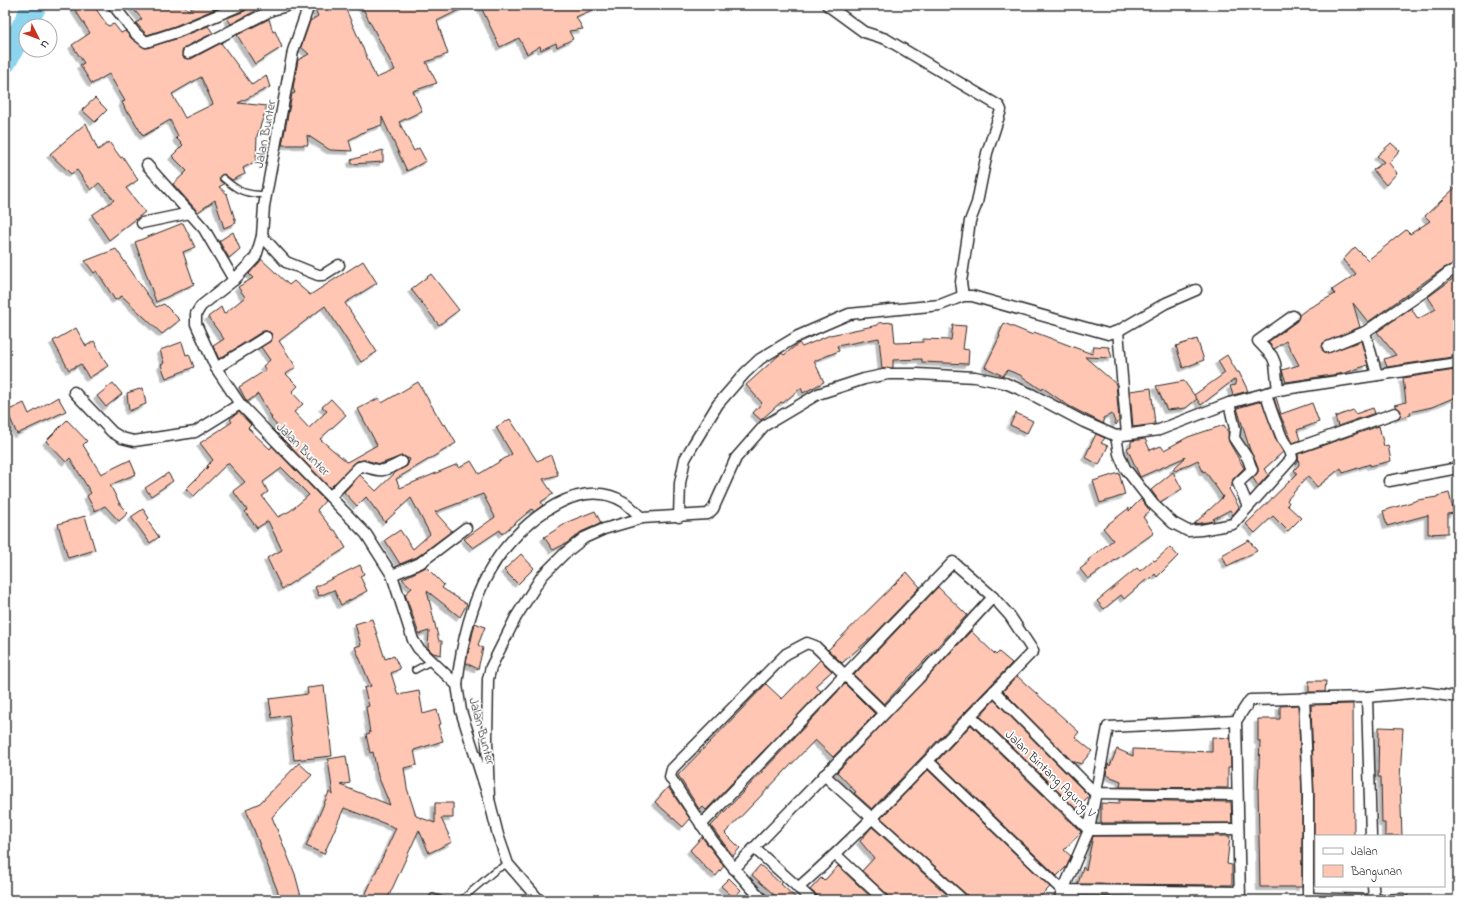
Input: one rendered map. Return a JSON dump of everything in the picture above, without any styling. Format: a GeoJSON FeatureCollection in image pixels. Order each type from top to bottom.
{"type":"FeatureCollection","features":[{"type":"Feature","properties":{"kind":"street"},"geometry":{"type":"LineString","coordinates":[[112,5],[136,34],[146,42],[177,32],[242,5]]}},
{"type":"Feature","properties":{"kind":"street"},"geometry":{"type":"LineString","coordinates":[[188,53],[270,7],[291,5]]}},
{"type":"Feature","properties":{"kind":"street","name":"Jalan Bunter"},"geometry":{"type":"LineString","coordinates":[[309,5],[293,51],[266,195],[262,236],[255,258],[234,280],[201,306],[195,318],[198,333],[216,368],[240,404],[331,496],[366,534],[392,575],[413,640],[425,654],[457,685],[460,711],[489,799],[498,835],[508,864],[539,900]]}},
{"type":"Feature","properties":{"kind":"street"},"geometry":{"type":"LineString","coordinates":[[827,5],[864,32],[886,39],[906,50],[964,87],[999,106],[1001,110],[987,154],[976,203],[970,221],[961,282],[963,296]]}},
{"type":"Feature","properties":{"kind":"street"},"geometry":{"type":"LineString","coordinates":[[147,165],[204,229],[234,280]]}},
{"type":"Feature","properties":{"kind":"street"},"geometry":{"type":"LineString","coordinates":[[142,223],[190,213]]}},
{"type":"Feature","properties":{"kind":"street"},"geometry":{"type":"LineString","coordinates":[[262,236],[286,262],[318,275],[323,275],[339,265]]}},
{"type":"Feature","properties":{"kind":"street"},"geometry":{"type":"LineString","coordinates":[[1328,347],[1365,332],[1425,291],[1448,273],[1458,268]]}},
{"type":"Feature","properties":{"kind":"street"},"geometry":{"type":"LineString","coordinates":[[680,517],[680,483],[685,459],[718,404],[745,373],[760,359],[798,336],[849,314],[940,305],[963,296],[972,296],[1108,334],[1118,331],[1166,302],[1196,290]]}},
{"type":"Feature","properties":{"kind":"street"},"geometry":{"type":"LineString","coordinates":[[1278,390],[1275,363],[1272,356],[1258,341],[1293,316]]}},
{"type":"Feature","properties":{"kind":"street"},"geometry":{"type":"LineString","coordinates":[[1118,331],[1127,434]]}},
{"type":"Feature","properties":{"kind":"street"},"geometry":{"type":"LineString","coordinates":[[1365,332],[1377,375]]}},
{"type":"Feature","properties":{"kind":"street"},"geometry":{"type":"LineString","coordinates":[[216,368],[266,337]]}},
{"type":"Feature","properties":{"kind":"street"},"geometry":{"type":"LineString","coordinates":[[489,799],[487,740],[488,679],[491,667],[516,617],[542,576],[564,554],[584,538],[604,529],[642,518],[703,515],[711,511],[736,458],[764,426],[818,394],[864,379],[888,374],[954,375],[975,377],[1005,383],[1031,394],[1084,422],[1116,436],[1159,430],[1229,403],[1278,390],[1458,363]]}},
{"type":"Feature","properties":{"kind":"street"},"geometry":{"type":"LineString","coordinates":[[74,392],[112,432],[122,438],[134,440],[195,432],[240,404]]}},
{"type":"Feature","properties":{"kind":"street"},"geometry":{"type":"LineString","coordinates":[[1116,436],[1119,454],[1126,468],[1153,504],[1180,527],[1188,531],[1195,531],[1233,524],[1292,458],[1291,450],[1285,445],[1276,424],[1266,393]]}},
{"type":"Feature","properties":{"kind":"street"},"geometry":{"type":"LineString","coordinates":[[1229,403],[1235,429],[1234,438],[1248,458],[1252,470],[1238,483],[1248,506]]}},
{"type":"Feature","properties":{"kind":"street"},"geometry":{"type":"LineString","coordinates":[[1291,450],[1395,413]]}},
{"type":"Feature","properties":{"kind":"street"},"geometry":{"type":"LineString","coordinates":[[331,496],[359,467],[363,466],[379,472],[385,471],[402,462]]}},
{"type":"Feature","properties":{"kind":"street"},"geometry":{"type":"LineString","coordinates":[[1389,480],[1458,468]]}},
{"type":"Feature","properties":{"kind":"street"},"geometry":{"type":"LineString","coordinates":[[457,685],[466,632],[489,572],[504,548],[536,516],[560,502],[573,497],[599,495],[612,497],[624,502],[642,518]]}},
{"type":"Feature","properties":{"kind":"street"},"geometry":{"type":"LineString","coordinates":[[392,575],[420,563],[466,528]]}},
{"type":"Feature","properties":{"kind":"street"},"geometry":{"type":"LineString","coordinates":[[701,826],[953,562],[994,597],[1010,616],[1033,651],[929,762],[836,855],[798,888]]}},
{"type":"Feature","properties":{"kind":"street"},"geometry":{"type":"LineString","coordinates":[[734,869],[994,597]]}},
{"type":"Feature","properties":{"kind":"street"},"geometry":{"type":"LineString","coordinates":[[763,900],[734,869],[701,826],[670,777],[672,769],[786,654],[807,643],[815,646],[884,713]]}},
{"type":"Feature","properties":{"kind":"street"},"geometry":{"type":"LineString","coordinates":[[994,691],[1096,794],[1237,795]]}},
{"type":"Feature","properties":{"kind":"street"},"geometry":{"type":"LineString","coordinates":[[929,762],[1061,895],[1240,896],[1236,721],[1250,700],[1367,697],[1422,692],[1458,697]]}},
{"type":"Feature","properties":{"kind":"street"},"geometry":{"type":"LineString","coordinates":[[1367,697],[1372,835]]}},
{"type":"Feature","properties":{"kind":"street"},"geometry":{"type":"LineString","coordinates":[[1304,698],[1308,794],[1308,899],[1370,900]]}},
{"type":"Feature","properties":{"kind":"street","name":"Jalan Bintang Agung V"},"geometry":{"type":"LineString","coordinates":[[972,717],[1089,830],[1238,829]]}},
{"type":"Feature","properties":{"kind":"street"},"geometry":{"type":"LineString","coordinates":[[1061,895],[1089,830],[1108,727],[1236,721]]}},
{"type":"Feature","properties":{"kind":"street"},"geometry":{"type":"LineString","coordinates":[[824,775],[963,900]]}},
{"type":"Feature","properties":{"kind":"street"},"geometry":{"type":"LineString","coordinates":[[754,848],[812,900]]}},
{"type":"Feature","properties":{"kind":"street"},"geometry":{"type":"LineString","coordinates":[[836,855],[884,900]]}},
{"type":"Feature","properties":{"kind":"street"},"geometry":{"type":"LineString","coordinates":[[1373,887],[1374,900]]}},
{"type":"Feature","properties":{"kind":"street"},"geometry":{"type":"LineString","coordinates":[[1380,900],[1403,899]]}},
{"type":"Feature","properties":{"kind":"lane"},"geometry":{"type":"LineString","coordinates":[[223,178],[236,189],[246,194],[266,195]]}},
{"type":"Feature","properties":{"kind":"lane"},"geometry":{"type":"LineString","coordinates":[[415,670],[430,662],[425,654]]}},
{"type":"Feature","properties":{"kind":"lane"},"geometry":{"type":"LineString","coordinates":[[461,900],[496,870],[508,864]]}},
{"type":"Feature","properties":{"kind":"lane"},"geometry":{"type":"LineString","coordinates":[[433,897],[442,900]]}},
{"type":"Feature","properties":{"kind":"building"},"geometry":{"type":"Polygon","coordinates":[[[72,5],[93,5],[108,26],[114,24],[121,33],[125,31],[132,39],[145,48],[179,38],[208,26],[213,33],[185,47],[182,53],[184,58],[191,59],[221,43],[252,85],[266,75],[270,87],[238,103],[267,106],[257,136],[256,161],[243,168],[245,174],[232,180],[224,174],[219,177],[220,181],[224,184],[219,187],[227,194],[236,223],[224,228],[215,200],[198,212],[173,184],[187,171],[172,156],[183,145],[176,138],[178,136],[170,120],[143,136],[129,112],[127,113],[122,102],[125,101],[109,74],[92,84],[80,65],[84,63],[72,45],[90,33],[72,5]],[[201,77],[172,94],[185,118],[213,104],[201,77]]]}},
{"type":"Feature","properties":{"kind":"building"},"geometry":{"type":"Polygon","coordinates":[[[130,5],[184,5],[188,10],[198,5],[225,5],[175,26],[147,35],[136,23],[142,19],[130,5]]]}},
{"type":"Feature","properties":{"kind":"building"},"geometry":{"type":"Polygon","coordinates":[[[248,5],[252,5],[255,11],[231,24],[227,18],[245,11],[248,5]]]}},
{"type":"Feature","properties":{"kind":"building"},"geometry":{"type":"Polygon","coordinates":[[[315,5],[344,5],[376,78],[395,70],[361,5],[469,5],[437,21],[448,54],[426,62],[437,83],[413,91],[422,111],[399,122],[414,151],[419,148],[426,161],[407,171],[382,117],[382,125],[367,130],[349,140],[352,151],[330,150],[307,135],[308,145],[282,145],[292,94],[295,93],[293,88],[298,60],[309,54],[301,47],[310,21],[318,16],[315,5]]]}},
{"type":"Feature","properties":{"kind":"building"},"geometry":{"type":"Polygon","coordinates":[[[480,5],[603,5],[576,17],[583,29],[569,31],[573,39],[557,47],[556,43],[541,50],[540,46],[527,54],[519,38],[500,47],[480,5]]]}},
{"type":"Feature","properties":{"kind":"building"},"geometry":{"type":"Polygon","coordinates":[[[269,19],[273,32],[275,31],[282,47],[255,64],[237,35],[269,19]]]}},
{"type":"Feature","properties":{"kind":"building"},"geometry":{"type":"Polygon","coordinates":[[[95,98],[107,110],[95,122],[82,110],[95,98]]]}},
{"type":"Feature","properties":{"kind":"building"},"geometry":{"type":"Polygon","coordinates":[[[86,123],[98,150],[109,142],[121,158],[123,157],[138,180],[126,188],[145,212],[109,240],[92,215],[114,200],[99,183],[91,190],[77,170],[71,174],[50,154],[86,123]]]}},
{"type":"Feature","properties":{"kind":"building"},"geometry":{"type":"Polygon","coordinates":[[[1391,143],[1400,151],[1389,163],[1397,173],[1386,185],[1373,170],[1384,162],[1377,156],[1391,143]]]}},
{"type":"Feature","properties":{"kind":"building"},"geometry":{"type":"Polygon","coordinates":[[[383,150],[383,162],[352,164],[351,160],[383,150]]]}},
{"type":"Feature","properties":{"kind":"building"},"geometry":{"type":"Polygon","coordinates":[[[1458,185],[1458,262],[1444,268],[1368,322],[1353,303],[1360,327],[1323,343],[1322,350],[1327,353],[1361,341],[1368,365],[1345,373],[1286,382],[1282,370],[1299,365],[1286,341],[1274,349],[1268,342],[1297,321],[1299,315],[1307,309],[1335,294],[1332,290],[1356,274],[1343,260],[1355,247],[1368,260],[1406,230],[1410,234],[1430,221],[1425,216],[1458,185]]]}},
{"type":"Feature","properties":{"kind":"building"},"geometry":{"type":"Polygon","coordinates":[[[183,223],[195,247],[183,252],[194,284],[156,302],[135,242],[183,223]]]}},
{"type":"Feature","properties":{"kind":"building"},"geometry":{"type":"Polygon","coordinates":[[[233,232],[240,249],[229,258],[219,241],[233,232]]]}},
{"type":"Feature","properties":{"kind":"building"},"geometry":{"type":"Polygon","coordinates":[[[116,249],[156,307],[164,304],[180,320],[162,334],[122,296],[115,300],[97,271],[94,273],[85,261],[116,249]]]}},
{"type":"Feature","properties":{"kind":"building"},"geometry":{"type":"Polygon","coordinates":[[[261,259],[289,285],[294,281],[310,295],[363,261],[377,283],[345,303],[377,352],[361,362],[325,306],[279,341],[296,367],[286,374],[298,386],[292,392],[303,404],[294,412],[309,428],[327,411],[322,407],[331,399],[346,415],[320,439],[347,462],[377,445],[358,409],[379,398],[382,403],[418,382],[443,425],[445,424],[456,443],[396,479],[400,488],[458,464],[459,468],[471,461],[479,474],[512,454],[496,427],[510,419],[537,461],[551,455],[558,475],[543,479],[553,494],[541,502],[543,505],[534,512],[532,509],[502,534],[500,530],[473,548],[464,539],[495,517],[483,494],[435,512],[452,531],[417,557],[400,564],[385,540],[400,530],[413,549],[430,534],[411,498],[385,522],[366,497],[357,506],[344,492],[360,475],[376,491],[396,472],[407,466],[410,459],[402,456],[380,464],[365,460],[357,461],[330,488],[281,437],[284,433],[271,419],[272,418],[258,394],[247,402],[239,387],[266,370],[263,366],[270,360],[261,347],[272,340],[271,333],[263,331],[219,359],[213,346],[224,339],[208,317],[221,307],[224,314],[245,297],[238,287],[253,278],[249,274],[261,259]]]}},
{"type":"Feature","properties":{"kind":"building"},"geometry":{"type":"Polygon","coordinates":[[[431,274],[459,310],[439,325],[411,289],[431,274]]]}},
{"type":"Feature","properties":{"kind":"building"},"geometry":{"type":"Polygon","coordinates":[[[1458,275],[1458,351],[1452,354],[1452,357],[1387,367],[1384,359],[1396,355],[1377,332],[1411,308],[1418,319],[1436,309],[1428,297],[1458,275]]]}},
{"type":"Feature","properties":{"kind":"building"},"geometry":{"type":"Polygon","coordinates":[[[893,322],[895,343],[923,342],[923,339],[951,340],[953,325],[966,326],[963,349],[969,350],[968,364],[922,362],[922,359],[893,360],[893,368],[882,369],[879,338],[837,346],[839,351],[814,361],[824,382],[803,393],[801,388],[783,403],[781,402],[761,420],[753,413],[762,403],[746,385],[782,353],[784,355],[799,343],[802,347],[830,335],[878,325],[878,323],[893,322]]]}},
{"type":"Feature","properties":{"kind":"building"},"geometry":{"type":"Polygon","coordinates":[[[1004,323],[1033,335],[1034,332],[1092,354],[1094,346],[1109,347],[1112,358],[1085,357],[1116,384],[1119,421],[1116,425],[1112,414],[1103,418],[1104,424],[1069,406],[1043,388],[1042,390],[1020,375],[1007,370],[1003,376],[985,367],[1000,336],[999,335],[1004,323]]]}},
{"type":"Feature","properties":{"kind":"building"},"geometry":{"type":"Polygon","coordinates":[[[76,328],[86,346],[94,341],[108,366],[89,378],[81,364],[69,370],[53,341],[76,328]]]}},
{"type":"Feature","properties":{"kind":"building"},"geometry":{"type":"Polygon","coordinates":[[[1197,339],[1204,360],[1183,368],[1176,346],[1197,339]]]}},
{"type":"Feature","properties":{"kind":"building"},"geometry":{"type":"Polygon","coordinates":[[[182,342],[186,355],[189,354],[194,367],[166,378],[161,365],[164,363],[160,350],[182,342]]]}},
{"type":"Feature","properties":{"kind":"building"},"geometry":{"type":"Polygon","coordinates":[[[1227,355],[1237,372],[1239,372],[1248,391],[1233,395],[1230,386],[1236,385],[1235,379],[1201,405],[1194,395],[1225,373],[1218,361],[1227,355]]]}},
{"type":"Feature","properties":{"kind":"building"},"geometry":{"type":"Polygon","coordinates":[[[1455,370],[1458,382],[1458,396],[1432,407],[1410,412],[1411,415],[1398,418],[1401,411],[1394,405],[1406,402],[1403,378],[1455,370]]]}},
{"type":"Feature","properties":{"kind":"building"},"geometry":{"type":"Polygon","coordinates":[[[1184,381],[1197,399],[1186,408],[1167,410],[1156,386],[1184,381]]]}},
{"type":"Feature","properties":{"kind":"building"},"geometry":{"type":"Polygon","coordinates":[[[113,383],[122,394],[106,407],[97,396],[113,383]]]}},
{"type":"Feature","properties":{"kind":"building"},"geometry":{"type":"Polygon","coordinates":[[[143,388],[146,404],[129,411],[127,393],[143,388]]]}},
{"type":"Feature","properties":{"kind":"building"},"geometry":{"type":"Polygon","coordinates":[[[1151,388],[1155,424],[1133,427],[1130,391],[1151,388]]]}},
{"type":"Feature","properties":{"kind":"building"},"geometry":{"type":"Polygon","coordinates":[[[58,397],[66,411],[17,434],[7,411],[24,403],[29,414],[58,397]]]}},
{"type":"Feature","properties":{"kind":"building"},"geometry":{"type":"Polygon","coordinates":[[[1276,397],[1281,414],[1312,403],[1319,422],[1297,430],[1300,440],[1293,443],[1277,408],[1274,398],[1276,397]]]}},
{"type":"Feature","properties":{"kind":"building"},"geometry":{"type":"Polygon","coordinates":[[[1262,401],[1276,440],[1283,452],[1264,469],[1268,475],[1258,486],[1253,478],[1258,472],[1258,468],[1250,450],[1237,408],[1262,401]]]}},
{"type":"Feature","properties":{"kind":"building"},"geometry":{"type":"Polygon","coordinates":[[[1373,408],[1375,413],[1338,426],[1335,417],[1353,410],[1355,414],[1373,408]]]}},
{"type":"Feature","properties":{"kind":"building"},"geometry":{"type":"Polygon","coordinates":[[[239,412],[251,425],[248,428],[270,449],[272,446],[325,501],[317,510],[333,530],[335,530],[346,548],[282,589],[267,558],[282,550],[268,521],[257,528],[245,512],[247,510],[233,491],[245,482],[228,463],[194,496],[186,489],[213,460],[200,443],[232,422],[230,419],[239,412]],[[282,468],[263,482],[268,492],[262,496],[278,517],[290,511],[309,495],[282,468]]]}},
{"type":"Feature","properties":{"kind":"building"},"geometry":{"type":"Polygon","coordinates":[[[1016,413],[1033,421],[1027,433],[1010,425],[1016,413]]]}},
{"type":"Feature","properties":{"kind":"building"},"geometry":{"type":"Polygon","coordinates":[[[67,420],[87,441],[83,445],[101,474],[130,460],[136,474],[110,485],[121,506],[128,513],[119,521],[105,506],[95,511],[87,496],[91,493],[70,458],[66,462],[46,441],[67,420]]]}},
{"type":"Feature","properties":{"kind":"building"},"geometry":{"type":"Polygon","coordinates":[[[1224,425],[1228,432],[1229,442],[1244,468],[1233,479],[1232,486],[1229,489],[1239,507],[1233,515],[1230,510],[1213,519],[1214,521],[1194,524],[1223,497],[1205,471],[1203,472],[1198,460],[1175,471],[1173,469],[1186,457],[1140,477],[1127,448],[1131,446],[1131,441],[1145,439],[1150,450],[1161,446],[1164,450],[1188,437],[1224,425]]]}},
{"type":"Feature","properties":{"kind":"building"},"geometry":{"type":"Polygon","coordinates":[[[1379,426],[1384,446],[1388,445],[1391,461],[1370,466],[1370,464],[1343,473],[1341,468],[1317,487],[1308,476],[1287,500],[1289,503],[1287,505],[1301,518],[1288,531],[1273,516],[1255,533],[1246,524],[1297,474],[1294,470],[1299,465],[1298,454],[1379,426]]]}},
{"type":"Feature","properties":{"kind":"building"},"geometry":{"type":"Polygon","coordinates":[[[1096,434],[1105,438],[1101,443],[1108,446],[1099,465],[1085,457],[1096,434]]]}},
{"type":"Feature","properties":{"kind":"building"},"geometry":{"type":"Polygon","coordinates":[[[1173,472],[1182,489],[1160,502],[1151,490],[1173,472]]]}},
{"type":"Feature","properties":{"kind":"building"},"geometry":{"type":"Polygon","coordinates":[[[168,473],[173,481],[151,496],[145,488],[168,473]]]}},
{"type":"Feature","properties":{"kind":"building"},"geometry":{"type":"Polygon","coordinates":[[[1119,473],[1125,495],[1100,503],[1093,481],[1119,473]]]}},
{"type":"Feature","properties":{"kind":"building"},"geometry":{"type":"Polygon","coordinates":[[[1449,493],[1454,513],[1448,514],[1448,533],[1428,534],[1428,515],[1387,526],[1383,511],[1418,500],[1437,497],[1449,493]]]}},
{"type":"Feature","properties":{"kind":"building"},"geometry":{"type":"Polygon","coordinates":[[[1141,499],[1150,511],[1143,517],[1154,533],[1088,579],[1080,569],[1089,562],[1088,560],[1113,540],[1103,528],[1129,508],[1129,511],[1141,499]]]}},
{"type":"Feature","properties":{"kind":"building"},"geometry":{"type":"Polygon","coordinates":[[[143,509],[149,518],[147,520],[159,537],[150,543],[131,517],[143,509]]]}},
{"type":"Feature","properties":{"kind":"building"},"geometry":{"type":"Polygon","coordinates":[[[595,511],[601,523],[581,532],[567,543],[553,550],[544,537],[570,521],[595,511]]]}},
{"type":"Feature","properties":{"kind":"building"},"geometry":{"type":"Polygon","coordinates":[[[85,516],[95,550],[68,558],[58,524],[85,516]]]}},
{"type":"Feature","properties":{"kind":"building"},"geometry":{"type":"Polygon","coordinates":[[[1249,540],[1257,551],[1227,566],[1222,555],[1249,540]]]}},
{"type":"Feature","properties":{"kind":"building"},"geometry":{"type":"Polygon","coordinates":[[[1170,547],[1178,556],[1157,577],[1155,574],[1124,599],[1121,595],[1104,609],[1097,601],[1137,568],[1140,571],[1153,560],[1155,561],[1170,547]]]}},
{"type":"Feature","properties":{"kind":"building"},"geometry":{"type":"Polygon","coordinates":[[[521,554],[534,568],[518,584],[504,570],[521,554]]]}},
{"type":"Feature","properties":{"kind":"building"},"geometry":{"type":"Polygon","coordinates":[[[360,565],[364,574],[360,576],[367,591],[341,605],[334,590],[319,596],[315,587],[360,565]]]}},
{"type":"Feature","properties":{"kind":"building"},"geometry":{"type":"Polygon","coordinates":[[[426,567],[444,585],[442,588],[467,604],[460,617],[427,591],[439,641],[442,641],[441,655],[433,653],[428,648],[429,631],[419,634],[405,594],[412,588],[402,579],[426,567]]]}},
{"type":"Feature","properties":{"kind":"building"},"geometry":{"type":"Polygon","coordinates":[[[907,572],[920,587],[873,636],[842,663],[828,650],[907,572]]]}},
{"type":"Feature","properties":{"kind":"building"},"geometry":{"type":"Polygon","coordinates":[[[938,587],[967,615],[884,704],[854,675],[938,587]]]}},
{"type":"Feature","properties":{"kind":"building"},"geometry":{"type":"Polygon","coordinates":[[[372,619],[385,659],[394,656],[400,669],[391,673],[398,695],[419,691],[423,714],[437,710],[441,724],[438,725],[443,741],[414,750],[417,765],[404,768],[407,788],[416,816],[435,823],[435,803],[453,803],[453,818],[441,818],[452,842],[429,853],[419,830],[387,900],[363,900],[396,828],[344,808],[324,854],[306,846],[329,792],[333,795],[328,759],[346,756],[350,783],[340,785],[390,805],[378,776],[373,752],[370,753],[366,734],[370,733],[366,707],[369,706],[364,688],[371,686],[355,647],[361,645],[355,624],[372,619]]]}},
{"type":"Feature","properties":{"kind":"building"},"geometry":{"type":"Polygon","coordinates":[[[475,623],[485,627],[478,645],[483,648],[478,669],[466,663],[475,623]]]}},
{"type":"Feature","properties":{"kind":"building"},"geometry":{"type":"Polygon","coordinates":[[[971,631],[996,655],[999,652],[1012,663],[872,809],[854,793],[856,792],[837,772],[971,631]]]}},
{"type":"Feature","properties":{"kind":"building"},"geometry":{"type":"Polygon","coordinates":[[[820,660],[832,671],[815,686],[821,691],[706,810],[702,806],[699,809],[678,775],[766,684],[782,699],[820,660]]]}},
{"type":"Feature","properties":{"kind":"building"},"geometry":{"type":"Polygon","coordinates":[[[1017,676],[1079,732],[1075,737],[1092,751],[1081,764],[1072,761],[1003,691],[1017,676]]]}},
{"type":"Feature","properties":{"kind":"building"},"geometry":{"type":"Polygon","coordinates":[[[1309,681],[1326,681],[1325,692],[1309,692],[1309,681]]]}},
{"type":"Feature","properties":{"kind":"building"},"geometry":{"type":"Polygon","coordinates":[[[845,684],[875,714],[833,757],[815,740],[725,833],[740,848],[733,856],[711,826],[845,684]]]}},
{"type":"Feature","properties":{"kind":"building"},"geometry":{"type":"Polygon","coordinates":[[[324,686],[332,756],[294,760],[289,715],[272,718],[269,699],[308,694],[307,688],[324,686]]]}},
{"type":"Feature","properties":{"kind":"building"},"geometry":{"type":"Polygon","coordinates":[[[994,700],[1089,796],[1076,809],[980,716],[994,700]]]}},
{"type":"Feature","properties":{"kind":"building"},"geometry":{"type":"Polygon","coordinates":[[[1353,704],[1354,835],[1315,835],[1315,886],[1314,794],[1311,705],[1353,704]]]}},
{"type":"Feature","properties":{"kind":"building"},"geometry":{"type":"Polygon","coordinates":[[[1298,705],[1302,794],[1302,887],[1260,887],[1258,790],[1260,741],[1258,741],[1258,719],[1280,719],[1280,706],[1298,705]]]}},
{"type":"Feature","properties":{"kind":"building"},"geometry":{"type":"Polygon","coordinates":[[[971,725],[1081,832],[1064,850],[1071,856],[1067,866],[1057,876],[937,761],[971,725]]]}},
{"type":"Feature","properties":{"kind":"building"},"geometry":{"type":"Polygon","coordinates":[[[1379,727],[1403,728],[1400,778],[1402,835],[1385,835],[1385,823],[1382,823],[1381,777],[1378,777],[1379,727]]]}},
{"type":"Feature","properties":{"kind":"building"},"geometry":{"type":"Polygon","coordinates":[[[1212,737],[1230,738],[1231,767],[1228,767],[1228,788],[1120,787],[1121,781],[1106,775],[1108,764],[1110,766],[1117,749],[1133,756],[1133,749],[1212,752],[1212,737]]]}},
{"type":"Feature","properties":{"kind":"building"},"geometry":{"type":"Polygon","coordinates":[[[299,763],[312,775],[272,817],[295,874],[302,900],[281,900],[246,809],[260,803],[299,763]]]}},
{"type":"Feature","properties":{"kind":"building"},"geometry":{"type":"Polygon","coordinates":[[[928,770],[1050,887],[1037,900],[969,900],[967,895],[881,818],[928,770]]]}},
{"type":"Feature","properties":{"kind":"building"},"geometry":{"type":"Polygon","coordinates":[[[668,787],[690,819],[683,827],[655,802],[668,787]]]}},
{"type":"Feature","properties":{"kind":"building"},"geometry":{"type":"Polygon","coordinates":[[[1119,800],[1231,802],[1232,823],[1101,823],[1101,803],[1119,804],[1119,800]]]}},
{"type":"Feature","properties":{"kind":"building"},"geometry":{"type":"Polygon","coordinates":[[[872,827],[953,900],[890,900],[888,895],[862,871],[874,858],[860,841],[872,827]]]}},
{"type":"Feature","properties":{"kind":"building"},"geometry":{"type":"Polygon","coordinates":[[[1093,836],[1230,836],[1227,864],[1232,865],[1232,885],[1078,884],[1083,867],[1086,870],[1093,836]]]}},
{"type":"Feature","properties":{"kind":"building"},"geometry":{"type":"Polygon","coordinates":[[[702,837],[724,866],[716,876],[706,868],[690,850],[702,837]]]}},
{"type":"Feature","properties":{"kind":"building"},"geometry":{"type":"Polygon","coordinates":[[[760,865],[798,900],[780,900],[752,875],[760,865]]]}},
{"type":"Feature","properties":{"kind":"building"},"geometry":{"type":"Polygon","coordinates":[[[838,866],[874,900],[818,900],[817,895],[810,890],[821,878],[824,881],[838,866]]]}},
{"type":"Feature","properties":{"kind":"building"},"geometry":{"type":"Polygon","coordinates":[[[729,878],[741,890],[734,898],[721,886],[729,878]]]}},
{"type":"Feature","properties":{"kind":"building"},"geometry":{"type":"Polygon","coordinates":[[[1076,897],[1230,898],[1230,900],[1076,900],[1076,897]]]}},
{"type":"Feature","properties":{"kind":"waterway"},"geometry":{"type":"LineString","coordinates":[[5,61],[35,5]]}}]}
